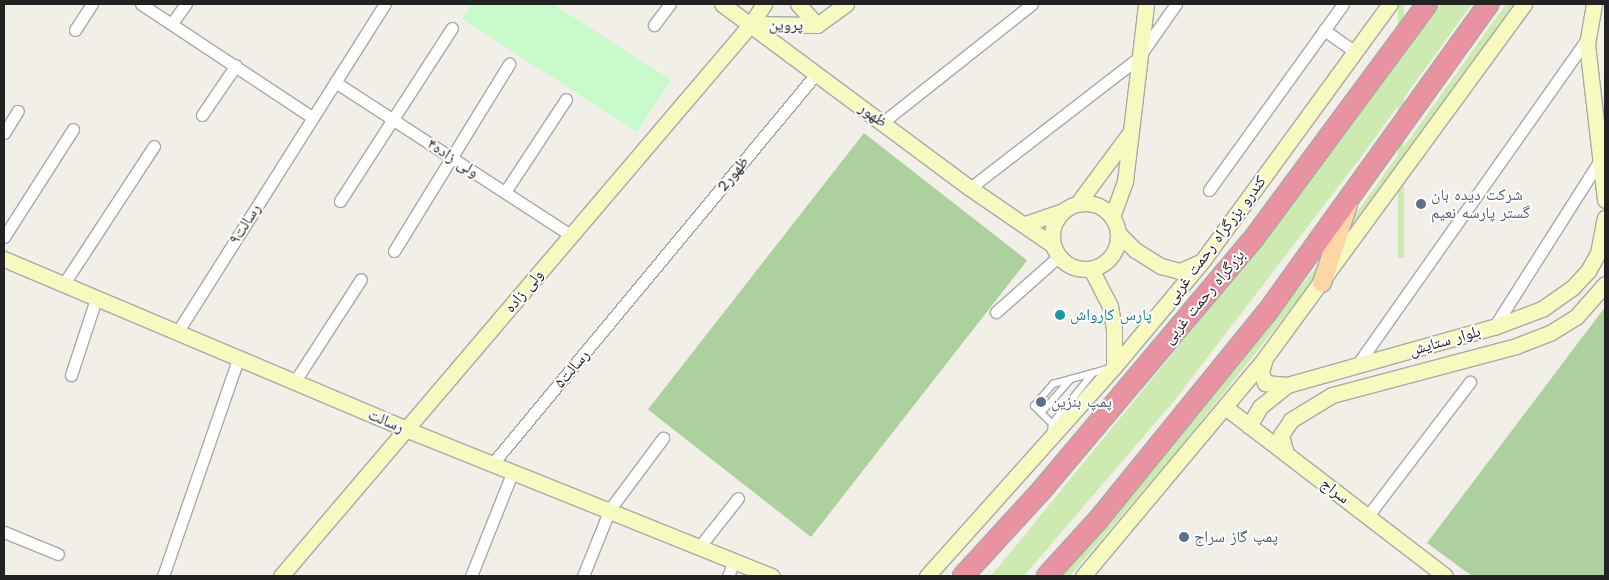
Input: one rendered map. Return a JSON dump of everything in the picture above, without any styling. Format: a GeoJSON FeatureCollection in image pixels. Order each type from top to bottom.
{"type":"FeatureCollection","features":[{"type":"Feature","properties":{"kind":"highway","name":"بزرگراه رحمت غربی"},"geometry":{"type":"LineString","coordinates":[[968,572],[1041,491],[1254,238],[1427,4]]}},
{"type":"Feature","properties":{"kind":"highway"},"geometry":{"type":"LineString","coordinates":[[1047,576],[1098,520],[1256,326],[1350,199],[1489,4]]}},
{"type":"Feature","properties":{"kind":"main road"},"geometry":{"type":"LineString","coordinates":[[1322,283],[1350,199]]}},
{"type":"Feature","properties":{"kind":"street"},"geometry":{"type":"LineString","coordinates":[[75,30],[92,4]]}},
{"type":"Feature","properties":{"kind":"street"},"geometry":{"type":"LineString","coordinates":[[141,4],[312,117]]}},
{"type":"Feature","properties":{"kind":"street"},"geometry":{"type":"LineString","coordinates":[[172,23],[186,4]]}},
{"type":"Feature","properties":{"kind":"street","name":"رسالت۹"},"geometry":{"type":"LineString","coordinates":[[178,331],[385,4]]}},
{"type":"Feature","properties":{"kind":"street"},"geometry":{"type":"LineString","coordinates":[[654,25],[670,4]]}},
{"type":"Feature","properties":{"kind":"street","name":"ظهور"},"geometry":{"type":"LineString","coordinates":[[722,4],[970,188],[1025,224],[1056,250]]}},
{"type":"Feature","properties":{"kind":"street","name":"ولی زاده"},"geometry":{"type":"LineString","coordinates":[[281,576],[408,430],[750,24],[764,4]]}},
{"type":"Feature","properties":{"kind":"street","name":"پروین"},"geometry":{"type":"LineString","coordinates":[[750,24],[776,4]]}},
{"type":"Feature","properties":{"kind":"street"},"geometry":{"type":"LineString","coordinates":[[798,4],[818,25]]}},
{"type":"Feature","properties":{"kind":"street","name":"پروین"},"geometry":{"type":"LineString","coordinates":[[750,24],[818,25],[846,4]]}},
{"type":"Feature","properties":{"kind":"street"},"geometry":{"type":"LineString","coordinates":[[883,122],[1032,4]]}},
{"type":"Feature","properties":{"kind":"street"},"geometry":{"type":"LineString","coordinates":[[1112,217],[1125,181],[1138,58],[1146,4]]}},
{"type":"Feature","properties":{"kind":"street"},"geometry":{"type":"LineString","coordinates":[[970,188],[1138,58],[1176,4]]}},
{"type":"Feature","properties":{"kind":"street"},"geometry":{"type":"LineString","coordinates":[[1209,190],[1343,4]]}},
{"type":"Feature","properties":{"kind":"street","name":"کندرو بزرگراه رحمت غربی"},"geometry":{"type":"LineString","coordinates":[[927,576],[1051,431],[1114,367],[1203,260],[1390,4]]}},
{"type":"Feature","properties":{"kind":"street"},"geometry":{"type":"LineString","coordinates":[[1083,576],[1265,358],[1322,283],[1524,4]]}},
{"type":"Feature","properties":{"kind":"street"},"geometry":{"type":"LineString","coordinates":[[1594,4],[1588,38],[1605,200]]}},
{"type":"Feature","properties":{"kind":"street"},"geometry":{"type":"LineString","coordinates":[[340,201],[452,28]]}},
{"type":"Feature","properties":{"kind":"street"},"geometry":{"type":"LineString","coordinates":[[1324,30],[1355,52]]}},
{"type":"Feature","properties":{"kind":"street"},"geometry":{"type":"LineString","coordinates":[[1357,366],[1588,38]]}},
{"type":"Feature","properties":{"kind":"street"},"geometry":{"type":"LineString","coordinates":[[394,251],[509,64]]}},
{"type":"Feature","properties":{"kind":"street"},"geometry":{"type":"LineString","coordinates":[[202,115],[236,65]]}},
{"type":"Feature","properties":{"kind":"street","name":"2ظهور"},"geometry":{"type":"LineString","coordinates":[[651,274],[816,74]]}},
{"type":"Feature","properties":{"kind":"street","name":"ولی زاده۴"},"geometry":{"type":"LineString","coordinates":[[335,82],[571,235]]}},
{"type":"Feature","properties":{"kind":"street"},"geometry":{"type":"LineString","coordinates":[[505,192],[566,99]]}},
{"type":"Feature","properties":{"kind":"street"},"geometry":{"type":"LineString","coordinates":[[4,133],[18,111]]}},
{"type":"Feature","properties":{"kind":"street"},"geometry":{"type":"LineString","coordinates":[[4,237],[73,129]]}},
{"type":"Feature","properties":{"kind":"street"},"geometry":{"type":"LineString","coordinates":[[1025,224],[1063,211],[1078,203],[1131,130]]}},
{"type":"Feature","properties":{"kind":"street"},"geometry":{"type":"LineString","coordinates":[[63,285],[154,146]]}},
{"type":"Feature","properties":{"kind":"street"},"geometry":{"type":"LineString","coordinates":[[1494,327],[1600,160]]}},
{"type":"Feature","properties":{"kind":"street"},"geometry":{"type":"LineString","coordinates":[[1078,203],[1097,205],[1112,217],[1118,233],[1135,250],[1161,266],[1180,271],[1203,260]]}},
{"type":"Feature","properties":{"kind":"street"},"geometry":{"type":"LineString","coordinates":[[996,312],[1056,250],[1056,221],[1063,211]]}},
{"type":"Feature","properties":{"kind":"street","name":"بلوار ستایش"},"geometry":{"type":"LineString","coordinates":[[1249,426],[1260,408],[1287,385],[1494,327],[1542,309],[1573,287],[1598,253],[1605,218]]}},
{"type":"Feature","properties":{"kind":"street"},"geometry":{"type":"LineString","coordinates":[[1056,250],[1079,268],[1091,269],[1111,256],[1118,233]]}},
{"type":"Feature","properties":{"kind":"street","name":"رسالت"},"geometry":{"type":"LineString","coordinates":[[4,259],[96,299],[178,331],[408,430],[610,509],[772,576]]}},
{"type":"Feature","properties":{"kind":"street"},"geometry":{"type":"LineString","coordinates":[[1091,269],[1110,306],[1114,329],[1114,367]]}},
{"type":"Feature","properties":{"kind":"street","name":"رسالت۵"},"geometry":{"type":"LineString","coordinates":[[494,463],[651,274]]}},
{"type":"Feature","properties":{"kind":"street"},"geometry":{"type":"LineString","coordinates":[[295,381],[361,279]]}},
{"type":"Feature","properties":{"kind":"street","name":"بلوار ستایش"},"geometry":{"type":"LineString","coordinates":[[1286,453],[1281,435],[1291,420],[1332,395],[1516,346],[1550,333],[1576,317],[1605,284]]}},
{"type":"Feature","properties":{"kind":"street"},"geometry":{"type":"LineString","coordinates":[[71,375],[96,299]]}},
{"type":"Feature","properties":{"kind":"street"},"geometry":{"type":"LineString","coordinates":[[163,576],[239,357]]}},
{"type":"Feature","properties":{"kind":"street"},"geometry":{"type":"LineString","coordinates":[[1265,358],[1261,372],[1265,383],[1287,385]]}},
{"type":"Feature","properties":{"kind":"street"},"geometry":{"type":"LineString","coordinates":[[1327,374],[1332,395]]}},
{"type":"Feature","properties":{"kind":"street"},"geometry":{"type":"LineString","coordinates":[[1367,517],[1470,382]]}},
{"type":"Feature","properties":{"kind":"street","name":"سراج"},"geometry":{"type":"LineString","coordinates":[[1225,407],[1445,576]]}},
{"type":"Feature","properties":{"kind":"street"},"geometry":{"type":"LineString","coordinates":[[583,576],[610,509],[663,438]]}},
{"type":"Feature","properties":{"kind":"street"},"geometry":{"type":"LineString","coordinates":[[470,576],[513,471]]}},
{"type":"Feature","properties":{"kind":"street"},"geometry":{"type":"LineString","coordinates":[[700,546],[738,498]]}},
{"type":"Feature","properties":{"kind":"street"},"geometry":{"type":"LineString","coordinates":[[4,532],[58,554]]}},
{"type":"Feature","properties":{"kind":"street"},"geometry":{"type":"LineString","coordinates":[[728,576],[734,561]]}},
{"type":"Feature","properties":{"kind":"lane"},"geometry":{"type":"LineString","coordinates":[[1093,373],[1051,431],[1041,413],[1034,406],[1046,391],[1053,384],[1114,367]]}},
{"type":"Feature","properties":{"kind":"lane"},"geometry":{"type":"LineString","coordinates":[[1041,413],[1070,379]]}},
{"type":"Feature","properties":{"kind":"green space"},"geometry":{"type":"Polygon","coordinates":[[[472,4],[553,4],[671,80],[637,132],[462,19],[472,4]]]}},
{"type":"Feature","properties":{"kind":"green space"},"geometry":{"type":"Polygon","coordinates":[[[1398,4],[1404,4],[1404,258],[1398,258],[1398,4]]]}},
{"type":"Feature","properties":{"kind":"green space"},"geometry":{"type":"Polygon","coordinates":[[[1441,4],[1472,4],[1358,161],[1174,401],[1024,576],[991,576],[1236,276],[1441,4]]]}},
{"type":"Feature","properties":{"kind":"green space"},"geometry":{"type":"Polygon","coordinates":[[[1506,4],[1515,4],[1351,231],[1353,218],[1506,4]]]}},
{"type":"Feature","properties":{"kind":"green space"},"geometry":{"type":"Polygon","coordinates":[[[864,133],[1027,260],[811,537],[648,410],[864,133]]]}},
{"type":"Feature","properties":{"kind":"green space"},"geometry":{"type":"Polygon","coordinates":[[[1318,265],[1317,276],[1178,450],[1070,576],[1063,576],[1318,265]]]}},
{"type":"Feature","properties":{"kind":"green space"},"geometry":{"type":"Polygon","coordinates":[[[1605,307],[1605,576],[1472,576],[1427,543],[1605,307]]]}},
{"type":"Feature","properties":{"kind":"place","name":"شرکت دیده بان گستر پارسه نعیم"},"geometry":{"type":"Point","coordinates":[1421,204]}},
{"type":"Feature","properties":{"kind":"place","name":"پارس کارواش"},"geometry":{"type":"Point","coordinates":[1060,315]}},
{"type":"Feature","properties":{"kind":"place","name":"پمپ بنزین"},"geometry":{"type":"Point","coordinates":[1041,402]}},
{"type":"Feature","properties":{"kind":"place","name":"پمپ گاز سراج"},"geometry":{"type":"Point","coordinates":[1184,537]}}]}
